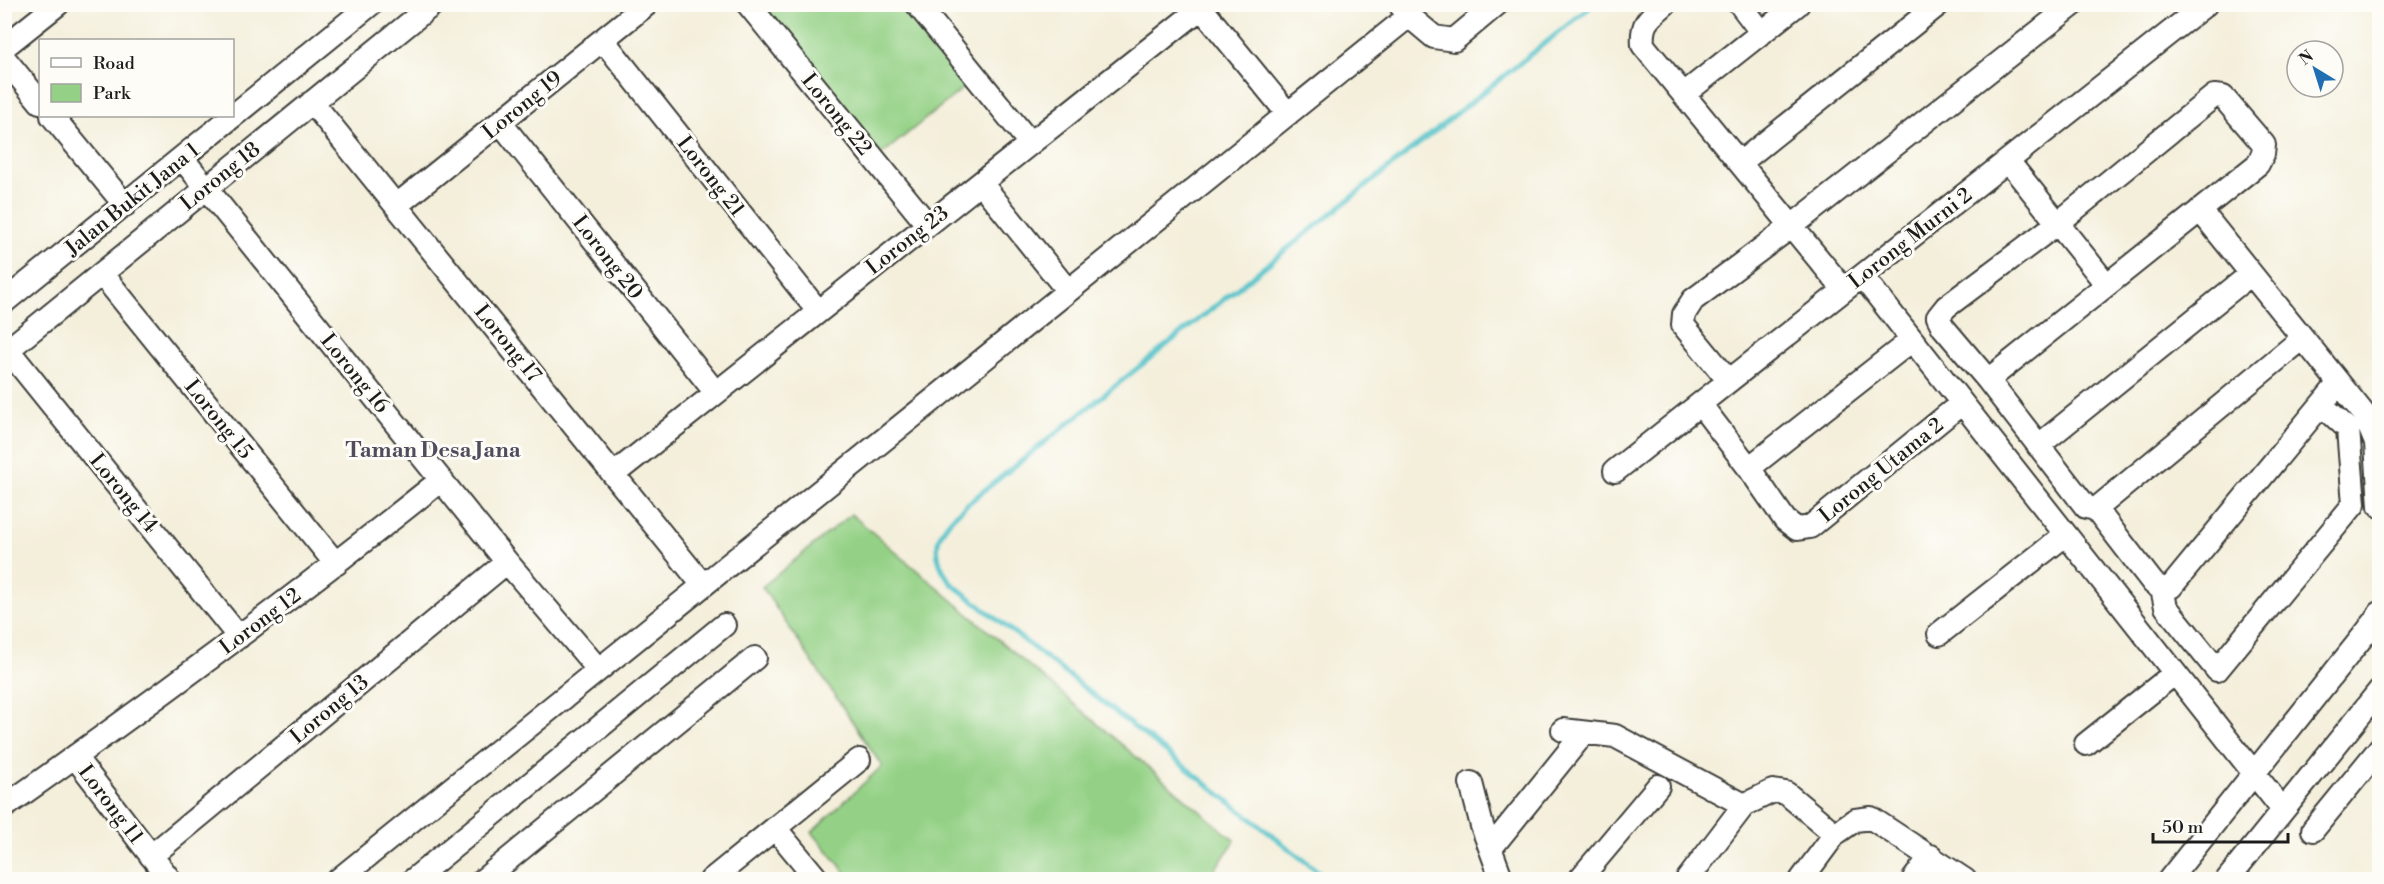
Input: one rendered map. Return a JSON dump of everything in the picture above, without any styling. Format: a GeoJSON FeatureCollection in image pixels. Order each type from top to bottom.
{"type":"FeatureCollection","features":[{"type":"Feature","properties":{"kind":"street"},"geometry":{"type":"LineString","coordinates":[[4,47],[58,4]]}},
{"type":"Feature","properties":{"kind":"street","name":"Jalan Bukit Jana 1"},"geometry":{"type":"LineString","coordinates":[[234,116],[371,4]]}},
{"type":"Feature","properties":{"kind":"street","name":"Lorong 18"},"geometry":{"type":"LineString","coordinates":[[6,349],[102,274],[433,4]]}},
{"type":"Feature","properties":{"kind":"street","name":"Lorong 19"},"geometry":{"type":"LineString","coordinates":[[397,205],[647,4]]}},
{"type":"Feature","properties":{"kind":"street","name":"Lorong 22"},"geometry":{"type":"LineString","coordinates":[[748,4],[927,224]]}},
{"type":"Feature","properties":{"kind":"street"},"geometry":{"type":"LineString","coordinates":[[338,879],[1288,114],[1405,10],[1434,37],[1454,40],[1497,4]]}},
{"type":"Feature","properties":{"kind":"street"},"geometry":{"type":"LineString","coordinates":[[1665,4],[1648,18],[1642,32],[1644,45],[1844,290]]}},
{"type":"Feature","properties":{"kind":"street"},"geometry":{"type":"LineString","coordinates":[[1740,4],[1762,33]]}},
{"type":"Feature","properties":{"kind":"street"},"geometry":{"type":"LineString","coordinates":[[1684,94],[1798,4]]}},
{"type":"Feature","properties":{"kind":"street"},"geometry":{"type":"LineString","coordinates":[[1740,163],[1939,4]]}},
{"type":"Feature","properties":{"kind":"street"},"geometry":{"type":"LineString","coordinates":[[1729,381],[1683,325],[1684,314],[1693,300],[2074,4]]}},
{"type":"Feature","properties":{"kind":"street","name":"Lorong Murni 2"},"geometry":{"type":"LineString","coordinates":[[1615,471],[2206,4]]}},
{"type":"Feature","properties":{"kind":"street"},"geometry":{"type":"LineString","coordinates":[[921,6],[1030,143]]}},
{"type":"Feature","properties":{"kind":"street"},"geometry":{"type":"LineString","coordinates":[[1200,6],[1288,114]]}},
{"type":"Feature","properties":{"kind":"street","name":"Lorong 23"},"geometry":{"type":"LineString","coordinates":[[614,474],[1200,6]]}},
{"type":"Feature","properties":{"kind":"street","name":"Lorong 21"},"geometry":{"type":"LineString","coordinates":[[603,40],[818,311]]}},
{"type":"Feature","properties":{"kind":"street"},"geometry":{"type":"LineString","coordinates":[[4,58],[39,101]]}},
{"type":"Feature","properties":{"kind":"street"},"geometry":{"type":"LineString","coordinates":[[1988,380],[2259,164],[2264,145],[2223,97],[2214,96],[2058,223],[1946,307],[1938,317],[1943,327],[1988,380],[2086,507],[2096,509],[2153,583],[2162,590],[2166,607],[2217,670],[2354,504],[2348,429],[2322,405]]}},
{"type":"Feature","properties":{"kind":"street","name":"Lorong 17"},"geometry":{"type":"LineString","coordinates":[[312,102],[703,585]]}},
{"type":"Feature","properties":{"kind":"street"},"geometry":{"type":"LineString","coordinates":[[53,117],[125,205]]}},
{"type":"Feature","properties":{"kind":"street","name":"Jalan Bukit Jana 1"},"geometry":{"type":"LineString","coordinates":[[4,302],[232,117]]}},
{"type":"Feature","properties":{"kind":"street","name":"Lorong 20"},"geometry":{"type":"LineString","coordinates":[[501,122],[716,393]]}},
{"type":"Feature","properties":{"kind":"street","name":"Lorong 16"},"geometry":{"type":"LineString","coordinates":[[182,158],[441,480],[598,669]]}},
{"type":"Feature","properties":{"kind":"street"},"geometry":{"type":"LineString","coordinates":[[2008,161],[2107,285]]}},
{"type":"Feature","properties":{"kind":"street"},"geometry":{"type":"LineString","coordinates":[[981,183],[1068,291]]}},
{"type":"Feature","properties":{"kind":"street"},"geometry":{"type":"LineString","coordinates":[[2200,210],[2364,414],[2376,443],[2379,506]]}},
{"type":"Feature","properties":{"kind":"street","name":"Lorong 15"},"geometry":{"type":"LineString","coordinates":[[102,274],[336,564]]}},
{"type":"Feature","properties":{"kind":"street"},"geometry":{"type":"LineString","coordinates":[[2038,446],[2251,274]]}},
{"type":"Feature","properties":{"kind":"street"},"geometry":{"type":"LineString","coordinates":[[1862,276],[2283,810]]}},
{"type":"Feature","properties":{"kind":"street"},"geometry":{"type":"LineString","coordinates":[[2096,509],[2303,338]]}},
{"type":"Feature","properties":{"kind":"street"},"geometry":{"type":"LineString","coordinates":[[1700,404],[1749,468],[1912,340]]}},
{"type":"Feature","properties":{"kind":"street","name":"Lorong 14"},"geometry":{"type":"LineString","coordinates":[[6,349],[239,637]]}},
{"type":"Feature","properties":{"kind":"street"},"geometry":{"type":"LineString","coordinates":[[2162,590],[2171,587],[2339,383]]}},
{"type":"Feature","properties":{"kind":"street","name":"Lorong Utama 2"},"geometry":{"type":"LineString","coordinates":[[1749,468],[1785,520],[1797,529],[1810,527],[1962,403]]}},
{"type":"Feature","properties":{"kind":"street","name":"Lorong 12"},"geometry":{"type":"LineString","coordinates":[[4,807],[239,637],[336,564],[441,480]]}},
{"type":"Feature","properties":{"kind":"street"},"geometry":{"type":"LineString","coordinates":[[1939,634],[2066,535]]}},
{"type":"Feature","properties":{"kind":"street","name":"Lorong 13"},"geometry":{"type":"LineString","coordinates":[[151,856],[507,561]]}},
{"type":"Feature","properties":{"kind":"street"},"geometry":{"type":"LineString","coordinates":[[2169,879],[2376,620],[2379,613]]}},
{"type":"Feature","properties":{"kind":"street"},"geometry":{"type":"LineString","coordinates":[[413,879],[724,625]]}},
{"type":"Feature","properties":{"kind":"street"},"geometry":{"type":"LineString","coordinates":[[483,879],[755,658]]}},
{"type":"Feature","properties":{"kind":"street"},"geometry":{"type":"LineString","coordinates":[[2086,744],[2175,673]]}},
{"type":"Feature","properties":{"kind":"street"},"geometry":{"type":"LineString","coordinates":[[2227,879],[2379,690]]}},
{"type":"Feature","properties":{"kind":"street"},"geometry":{"type":"LineString","coordinates":[[1491,848],[1573,732],[1615,736],[1744,805]]}},
{"type":"Feature","properties":{"kind":"street"},"geometry":{"type":"LineString","coordinates":[[2313,830],[2379,748]]}},
{"type":"Feature","properties":{"kind":"street","name":"Lorong 11"},"geometry":{"type":"LineString","coordinates":[[75,757],[170,879]]}},
{"type":"Feature","properties":{"kind":"street"},"geometry":{"type":"LineString","coordinates":[[711,879],[859,760]]}},
{"type":"Feature","properties":{"kind":"street"},"geometry":{"type":"LineString","coordinates":[[1471,783],[1482,826],[1502,879]]}},
{"type":"Feature","properties":{"kind":"street"},"geometry":{"type":"LineString","coordinates":[[1579,879],[1658,786]]}},
{"type":"Feature","properties":{"kind":"street"},"geometry":{"type":"LineString","coordinates":[[1687,879],[1744,805],[1773,791],[1786,793],[1835,834]]}},
{"type":"Feature","properties":{"kind":"street"},"geometry":{"type":"LineString","coordinates":[[1801,879],[1835,834],[1855,820],[1871,818],[1965,879]]}},
{"type":"Feature","properties":{"kind":"street"},"geometry":{"type":"LineString","coordinates":[[775,828],[818,879]]}},
{"type":"Feature","properties":{"kind":"street"},"geometry":{"type":"LineString","coordinates":[[1912,879],[1931,856]]}},
{"type":"Feature","properties":{"kind":"green space"},"geometry":{"type":"Polygon","coordinates":[[[758,5],[908,5],[971,82],[881,155],[758,5]]]}},
{"type":"Feature","properties":{"kind":"green space"},"geometry":{"type":"Polygon","coordinates":[[[851,514],[1235,841],[1208,879],[851,879],[812,832],[882,766],[762,587],[851,514]]]}},
{"type":"Feature","properties":{"kind":"waterway"},"geometry":{"type":"LineString","coordinates":[[1329,880],[952,584],[942,569],[938,556],[941,533],[957,513],[969,503],[1594,4]]}},
{"type":"Feature","properties":{"kind":"district","name":"Taman Desa Jana"},"geometry":{"type":"Point","coordinates":[433,449]}}]}
